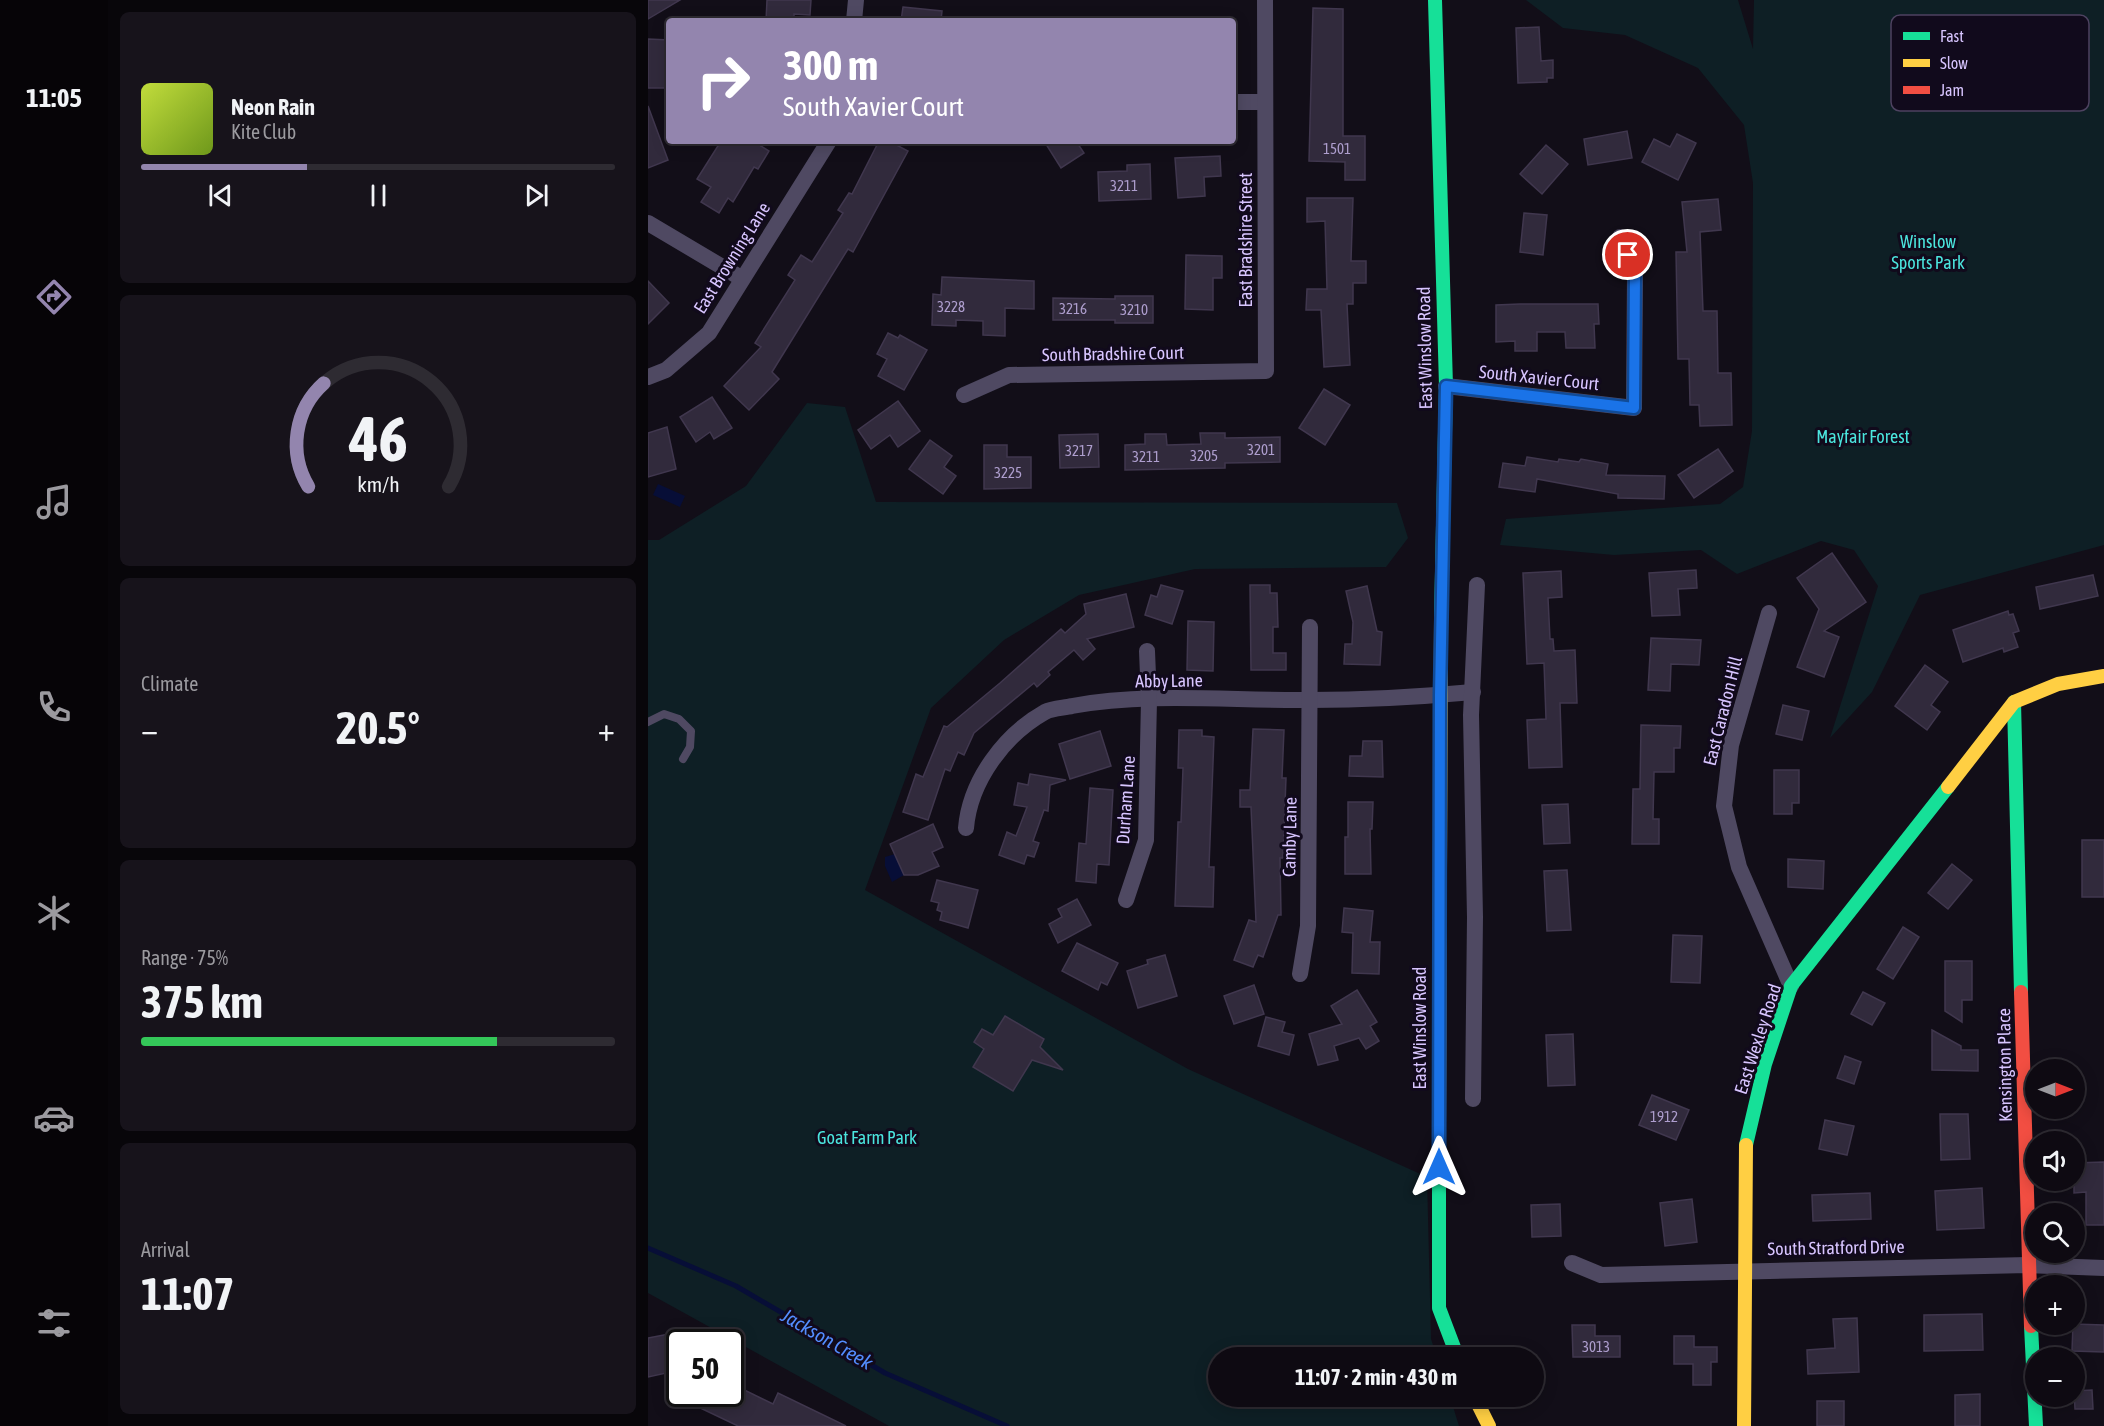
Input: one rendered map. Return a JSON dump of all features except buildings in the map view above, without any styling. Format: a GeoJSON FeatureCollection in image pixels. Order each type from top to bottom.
{"type":"FeatureCollection","features":[{"type":"Feature","properties":{"kind":"street"},"geometry":{"type":"LineString","coordinates":[[854,18],[856,0]]}},
{"type":"Feature","properties":{"kind":"street","name":"East Bradshire Street"},"geometry":{"type":"LineString","coordinates":[[1265,0],[1266,371]]}},
{"type":"Feature","properties":{"kind":"street","name":"East Winslow Road"},"geometry":{"type":"LineString","coordinates":[[1435,0],[1446,386],[1440,695],[1439,1308],[1454,1347]]}},
{"type":"Feature","properties":{"kind":"street"},"geometry":{"type":"LineString","coordinates":[[1236,102],[1265,102]]}},
{"type":"Feature","properties":{"kind":"street","name":"East Browning Lane"},"geometry":{"type":"LineString","coordinates":[[648,377],[666,370],[709,333],[741,278],[827,144]]}},
{"type":"Feature","properties":{"kind":"street"},"geometry":{"type":"LineString","coordinates":[[648,223],[741,278]]}},
{"type":"Feature","properties":{"kind":"street","name":"South Xavier Court"},"geometry":{"type":"LineString","coordinates":[[1446,386],[1634,408],[1635,274],[1620,237]]}},
{"type":"Feature","properties":{"kind":"street","name":"South Bradshire Court"},"geometry":{"type":"LineString","coordinates":[[964,395],[1010,375],[1266,371]]}},
{"type":"Feature","properties":{"kind":"street"},"geometry":{"type":"LineString","coordinates":[[1473,1100],[1475,917],[1471,715],[1477,585]]}},
{"type":"Feature","properties":{"kind":"street","name":"East Caradon Hill"},"geometry":{"type":"LineString","coordinates":[[1769,613],[1731,746],[1724,806],[1739,867],[1791,986]]}},
{"type":"Feature","properties":{"kind":"street","name":"Camby Lane"},"geometry":{"type":"LineString","coordinates":[[1300,974],[1308,926],[1310,627]]}},
{"type":"Feature","properties":{"kind":"street","name":"Durham Lane"},"geometry":{"type":"LineString","coordinates":[[1126,900],[1146,840],[1149,700],[1147,651]]}},
{"type":"Feature","properties":{"kind":"street"},"geometry":{"type":"LineString","coordinates":[[2014,702],[2045,687],[2082,676],[2104,676]]}},
{"type":"Feature","properties":{"kind":"street"},"geometry":{"type":"LineString","coordinates":[[1440,695],[1473,692]]}},
{"type":"Feature","properties":{"kind":"street","name":"Abby Lane"},"geometry":{"type":"LineString","coordinates":[[966,828],[968,807],[985,771],[1011,738],[1047,711],[1094,702],[1311,700],[1440,695]]}},
{"type":"Feature","properties":{"kind":"street","name":"East Wexley Road"},"geometry":{"type":"LineString","coordinates":[[1744,1426],[1746,1145],[1766,1064],[1791,986],[2014,702]]}},
{"type":"Feature","properties":{"kind":"street","name":"Kensington Place"},"geometry":{"type":"LineString","coordinates":[[2014,702],[2028,1265],[2036,1426]]}},
{"type":"Feature","properties":{"kind":"street","name":"South Stratford Drive"},"geometry":{"type":"LineString","coordinates":[[1572,1263],[1601,1275],[2028,1265],[2104,1268]]}},
{"type":"Feature","properties":{"kind":"street"},"geometry":{"type":"LineString","coordinates":[[1476,1407],[1480,1426]]}},
{"type":"Feature","properties":{"kind":"street"},"geometry":{"type":"LineString","coordinates":[[1479,1407],[1489,1426]]}},
{"type":"Feature","properties":{"kind":"lane"},"geometry":{"type":"LineString","coordinates":[[648,722],[664,714],[679,718],[691,731],[690,747],[683,759]]}},
{"type":"Feature","properties":{"kind":"green space","name":"Winslow Sports Park"},"geometry":{"type":"Polygon","coordinates":[[[1526,0],[1738,0],[1753,49],[1754,0],[2104,0],[2104,545],[1920,595],[1872,692],[1830,738],[1878,586],[1854,550],[1821,541],[1737,574],[1701,550],[1614,555],[1500,545],[1506,519],[1720,504],[1743,487],[1752,431],[1753,183],[1744,125],[1698,68],[1625,35],[1563,28],[1526,0]]]}},
{"type":"Feature","properties":{"kind":"green space","name":"Goat Farm Park"},"geometry":{"type":"Polygon","coordinates":[[[807,403],[845,407],[876,502],[1397,503],[1408,538],[1386,567],[1195,569],[1079,595],[1004,640],[931,708],[865,890],[1188,1069],[1427,1177],[1431,1339],[1434,1347],[1208,1347],[1208,1407],[1453,1407],[1459,1426],[889,1426],[744,1346],[744,1329],[713,1329],[648,1293],[648,540],[659,540],[746,486],[807,403]]]}},
{"type":"Feature","properties":{"kind":"shaded area"},"geometry":{"type":"Polygon","coordinates":[[[658,484],[685,496],[680,507],[653,495],[658,484]]]}},
{"type":"Feature","properties":{"kind":"shaded area"},"geometry":{"type":"Polygon","coordinates":[[[895,854],[904,875],[892,882],[885,866],[885,857],[895,854]]]}},
{"type":"Feature","properties":{"kind":"waterway","name":"Jackson Creek"},"geometry":{"type":"LineString","coordinates":[[648,1248],[736,1286],[885,1373],[1007,1426]]}},
{"type":"Feature","properties":{"kind":"traffic: fast"},"geometry":{"type":"LineString","coordinates":[[1435,0],[1446,386],[1441,618]]}},
{"type":"Feature","properties":{"kind":"traffic: fast"},"geometry":{"type":"LineString","coordinates":[[2014,702],[2021,992]]}},
{"type":"Feature","properties":{"kind":"traffic: fast"},"geometry":{"type":"LineString","coordinates":[[1746,1145],[1765,1064],[1791,986],[1948,787]]}},
{"type":"Feature","properties":{"kind":"traffic: fast"},"geometry":{"type":"LineString","coordinates":[[1439,1128],[1439,1308],[1454,1347]]}},
{"type":"Feature","properties":{"kind":"traffic: fast"},"geometry":{"type":"LineString","coordinates":[[2031,1335],[2036,1426]]}},
{"type":"Feature","properties":{"kind":"traffic: slow"},"geometry":{"type":"LineString","coordinates":[[1439,1128],[1441,618]]}},
{"type":"Feature","properties":{"kind":"traffic: slow"},"geometry":{"type":"LineString","coordinates":[[1948,787],[2014,702],[2058,684],[2104,676]]}},
{"type":"Feature","properties":{"kind":"traffic: slow"},"geometry":{"type":"LineString","coordinates":[[1744,1426],[1746,1145]]}},
{"type":"Feature","properties":{"kind":"traffic: slow"},"geometry":{"type":"LineString","coordinates":[[1480,1407],[1489,1426]]}},
{"type":"Feature","properties":{"kind":"traffic: jam"},"geometry":{"type":"LineString","coordinates":[[2021,992],[2029,1275]]}},
{"type":"Feature","properties":{"kind":"route"},"geometry":{"type":"LineString","coordinates":[[1439,1167],[1440,695],[1446,386],[1634,408],[1635,274],[1628,255]]}},
{"type":"Feature","properties":{"kind":"park label","name":"Mayfair Forest"},"geometry":{"type":"Point","coordinates":[1863,437]}}]}
